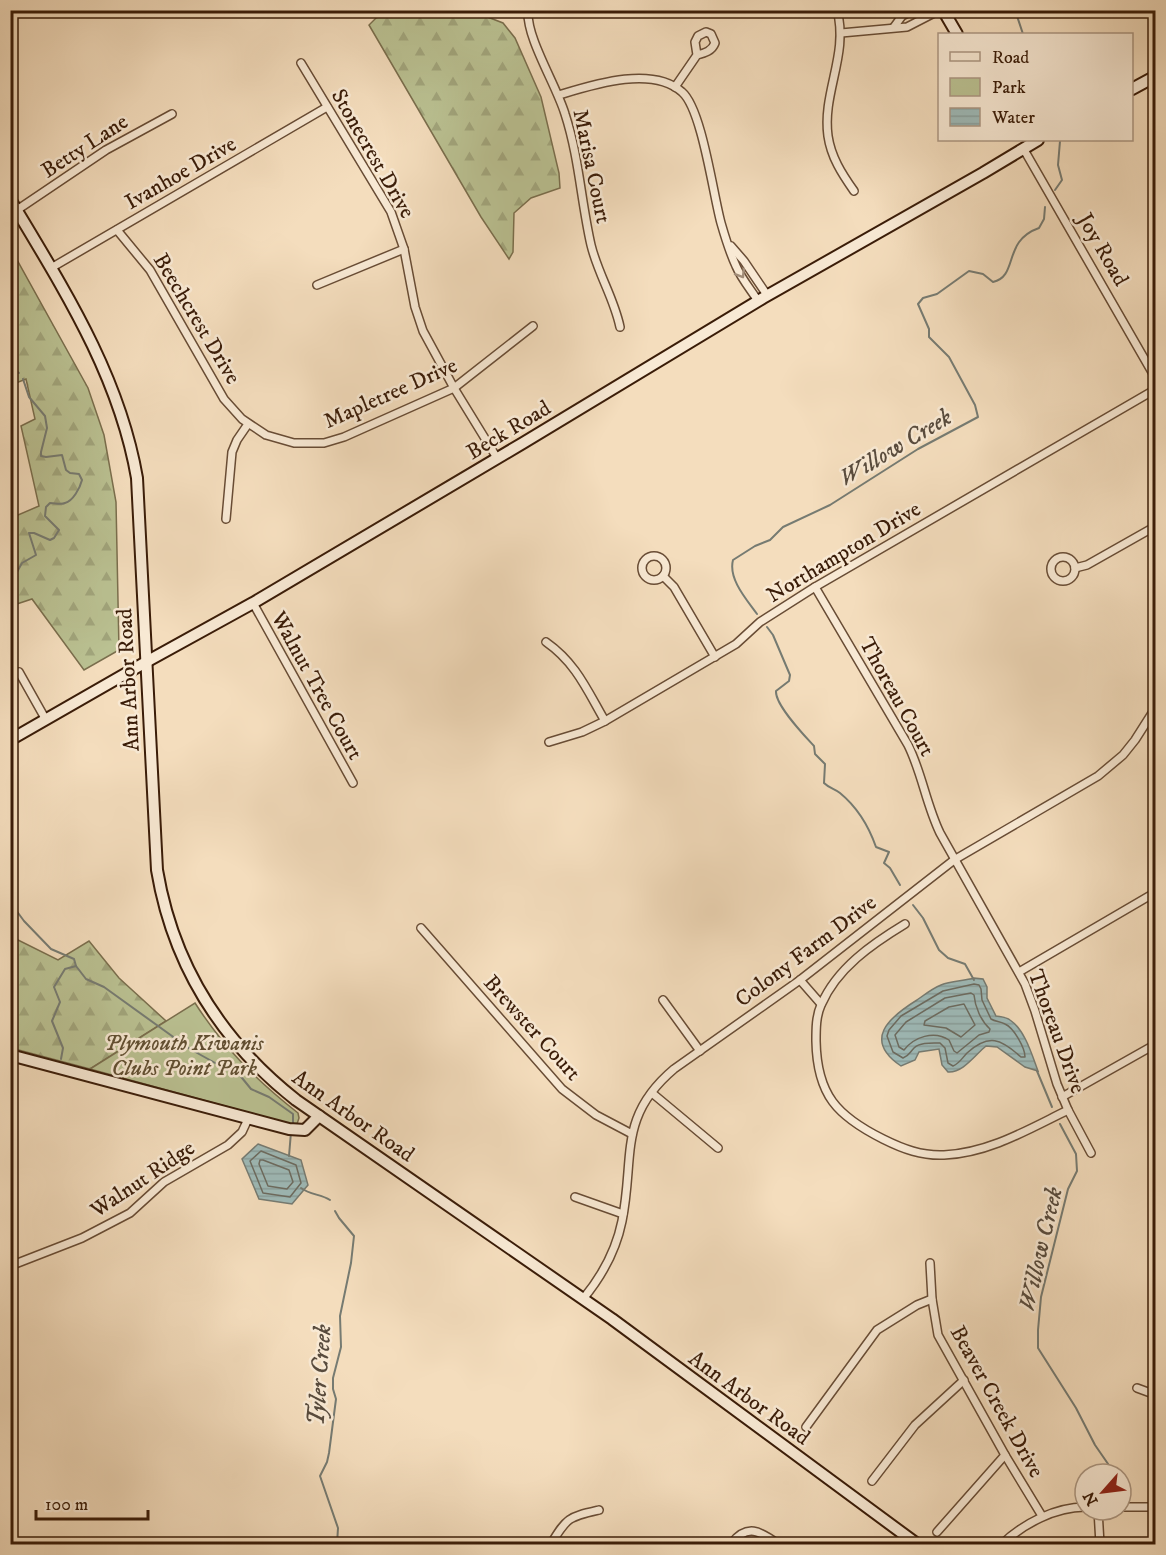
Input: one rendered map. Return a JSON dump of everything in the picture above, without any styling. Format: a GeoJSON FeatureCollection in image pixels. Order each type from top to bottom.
{"type":"FeatureCollection","features":[{"type":"Feature","properties":{"kind":"main road"},"geometry":{"type":"LineString","coordinates":[[942,10],[956,33]]}},
{"type":"Feature","properties":{"kind":"main road"},"geometry":{"type":"LineString","coordinates":[[1133,88],[1155,76]]}},
{"type":"Feature","properties":{"kind":"main road","name":"Beck Road"},"geometry":{"type":"LineString","coordinates":[[10,740],[253,603],[762,298],[983,174],[1021,144]]}},
{"type":"Feature","properties":{"kind":"main road","name":"Ann Arbor Road"},"geometry":{"type":"LineString","coordinates":[[10,199],[13,213],[51,268],[103,365],[118,401],[130,444],[137,478],[157,870],[161,891],[180,950],[205,1001],[241,1050],[279,1086],[583,1299],[917,1545]]}},
{"type":"Feature","properties":{"kind":"main road"},"geometry":{"type":"LineString","coordinates":[[10,1055],[292,1130],[306,1130],[319,1116]]}},
{"type":"Feature","properties":{"kind":"street"},"geometry":{"type":"LineString","coordinates":[[10,14],[16,10]]}},
{"type":"Feature","properties":{"kind":"street"},"geometry":{"type":"LineString","coordinates":[[519,10],[528,12]]}},
{"type":"Feature","properties":{"kind":"street"},"geometry":{"type":"LineString","coordinates":[[837,10],[841,33],[839,57],[827,127],[834,157],[854,191]]}},
{"type":"Feature","properties":{"kind":"street"},"geometry":{"type":"LineString","coordinates":[[894,27],[902,16],[913,10]]}},
{"type":"Feature","properties":{"kind":"street"},"geometry":{"type":"LineString","coordinates":[[841,33],[908,27],[942,10]]}},
{"type":"Feature","properties":{"kind":"street","name":"Marisa Court"},"geometry":{"type":"LineString","coordinates":[[528,12],[531,35],[558,95],[576,154],[595,261],[616,309],[620,327]]}},
{"type":"Feature","properties":{"kind":"street"},"geometry":{"type":"LineString","coordinates":[[675,87],[697,55]]}},
{"type":"Feature","properties":{"kind":"street","name":"Stonecrest Drive"},"geometry":{"type":"LineString","coordinates":[[301,63],[384,199],[397,225],[420,323],[454,388],[497,458]]}},
{"type":"Feature","properties":{"kind":"street"},"geometry":{"type":"LineString","coordinates":[[558,95],[621,79],[654,81],[675,87],[688,98],[694,109],[722,224],[736,268],[762,298]]}},
{"type":"Feature","properties":{"kind":"street","name":"Ivanhoe Drive"},"geometry":{"type":"LineString","coordinates":[[51,268],[327,107]]}},
{"type":"Feature","properties":{"kind":"street","name":"Betty Lane"},"geometry":{"type":"LineString","coordinates":[[13,213],[106,150],[172,114]]}},
{"type":"Feature","properties":{"kind":"street","name":"Joy Road"},"geometry":{"type":"LineString","coordinates":[[1021,144],[1155,379]]}},
{"type":"Feature","properties":{"kind":"street","name":"Beechcrest Drive"},"geometry":{"type":"LineString","coordinates":[[117,230],[150,270],[224,399],[248,424]]}},
{"type":"Feature","properties":{"kind":"street"},"geometry":{"type":"LineString","coordinates":[[729,244],[744,261],[762,298]]}},
{"type":"Feature","properties":{"kind":"street"},"geometry":{"type":"LineString","coordinates":[[317,285],[404,249]]}},
{"type":"Feature","properties":{"kind":"street","name":"Mapletree Drive"},"geometry":{"type":"LineString","coordinates":[[248,424],[266,435],[285,442],[324,443],[344,437],[454,388],[533,326]]}},
{"type":"Feature","properties":{"kind":"street","name":"Northampton Drive"},"geometry":{"type":"LineString","coordinates":[[549,742],[582,732],[605,721],[736,644],[760,622],[815,587],[1155,388]]}},
{"type":"Feature","properties":{"kind":"street"},"geometry":{"type":"LineString","coordinates":[[226,519],[232,452],[248,424]]}},
{"type":"Feature","properties":{"kind":"street"},"geometry":{"type":"LineString","coordinates":[[1075,568],[1087,565],[1155,526]]}},
{"type":"Feature","properties":{"kind":"street"},"geometry":{"type":"LineString","coordinates":[[663,576],[674,586],[714,657]]}},
{"type":"Feature","properties":{"kind":"street","name":"Thoreau Court"},"geometry":{"type":"LineString","coordinates":[[815,587],[908,745],[919,770],[933,819],[954,860]]}},
{"type":"Feature","properties":{"kind":"street","name":"Walnut Tree Court"},"geometry":{"type":"LineString","coordinates":[[253,603],[352,783]]}},
{"type":"Feature","properties":{"kind":"street"},"geometry":{"type":"LineString","coordinates":[[546,642],[562,653],[571,663],[605,721]]}},
{"type":"Feature","properties":{"kind":"street"},"geometry":{"type":"LineString","coordinates":[[19,672],[46,720]]}},
{"type":"Feature","properties":{"kind":"street","name":"Colony Farm Drive"},"geometry":{"type":"LineString","coordinates":[[583,1299],[611,1257],[623,1214],[632,1134],[640,1112],[669,1073],[800,980],[954,860],[1098,776],[1123,755],[1135,741],[1155,707]]}},
{"type":"Feature","properties":{"kind":"street","name":"Thoreau Drive"},"geometry":{"type":"LineString","coordinates":[[954,860],[1019,972],[1035,1011],[1062,1097],[1091,1153]]}},
{"type":"Feature","properties":{"kind":"street"},"geometry":{"type":"LineString","coordinates":[[1019,972],[1155,892]]}},
{"type":"Feature","properties":{"kind":"street"},"geometry":{"type":"LineString","coordinates":[[905,924],[857,957],[835,982],[821,1004],[816,1028],[816,1051],[820,1075],[828,1094],[838,1109],[852,1122],[900,1147],[930,1155],[960,1153],[1005,1140],[1068,1110]]}},
{"type":"Feature","properties":{"kind":"street","name":"Brewster Court"},"geometry":{"type":"LineString","coordinates":[[421,928],[562,1089],[596,1115],[632,1134]]}},
{"type":"Feature","properties":{"kind":"street"},"geometry":{"type":"LineString","coordinates":[[800,980],[821,1004]]}},
{"type":"Feature","properties":{"kind":"street"},"geometry":{"type":"LineString","coordinates":[[663,1000],[700,1051]]}},
{"type":"Feature","properties":{"kind":"street"},"geometry":{"type":"LineString","coordinates":[[1062,1097],[1155,1044]]}},
{"type":"Feature","properties":{"kind":"street"},"geometry":{"type":"LineString","coordinates":[[652,1093],[718,1148]]}},
{"type":"Feature","properties":{"kind":"street","name":"Walnut Ridge"},"geometry":{"type":"LineString","coordinates":[[10,1266],[82,1238],[130,1213],[164,1182],[228,1145],[242,1132],[248,1119]]}},
{"type":"Feature","properties":{"kind":"street"},"geometry":{"type":"LineString","coordinates":[[575,1197],[623,1214]]}},
{"type":"Feature","properties":{"kind":"street","name":"Beaver Creek Drive"},"geometry":{"type":"LineString","coordinates":[[930,1263],[932,1299],[938,1335],[1042,1516]]}},
{"type":"Feature","properties":{"kind":"street"},"geometry":{"type":"LineString","coordinates":[[806,1427],[877,1330],[917,1305],[932,1299]]}},
{"type":"Feature","properties":{"kind":"street"},"geometry":{"type":"LineString","coordinates":[[872,1480],[915,1425],[964,1380]]}},
{"type":"Feature","properties":{"kind":"street"},"geometry":{"type":"LineString","coordinates":[[1137,1388],[1155,1395]]}},
{"type":"Feature","properties":{"kind":"street"},"geometry":{"type":"LineString","coordinates":[[937,1532],[1005,1455]]}},
{"type":"Feature","properties":{"kind":"street"},"geometry":{"type":"LineString","coordinates":[[1133,1506],[1155,1507]]}},
{"type":"Feature","properties":{"kind":"street"},"geometry":{"type":"LineString","coordinates":[[1002,1545],[1014,1534],[1042,1516],[1073,1508]]}},
{"type":"Feature","properties":{"kind":"street"},"geometry":{"type":"LineString","coordinates":[[551,1545],[566,1521],[573,1516],[599,1510]]}},
{"type":"Feature","properties":{"kind":"street"},"geometry":{"type":"LineString","coordinates":[[1099,1522],[1100,1545]]}},
{"type":"Feature","properties":{"kind":"street"},"geometry":{"type":"LineString","coordinates":[[731,1545],[740,1535],[752,1531],[764,1534],[778,1545]]}},
{"type":"Feature","properties":{"kind":"green space"},"geometry":{"type":"Polygon","coordinates":[[[391,11],[472,11],[503,23],[515,38],[541,97],[559,173],[560,188],[531,198],[514,213],[513,252],[509,259],[481,217],[369,25],[376,18],[391,11]]]}},
{"type":"Feature","properties":{"kind":"green space"},"geometry":{"type":"Polygon","coordinates":[[[11,249],[88,388],[104,435],[116,502],[119,650],[84,670],[32,599],[11,606],[11,518],[39,506],[21,426],[35,419],[26,379],[11,385],[11,249]]]}},
{"type":"Feature","properties":{"kind":"green space"},"geometry":{"type":"Polygon","coordinates":[[[10,936],[58,960],[89,941],[119,978],[166,1021],[90,1069],[11,1048],[10,936]]]}},
{"type":"Feature","properties":{"kind":"green space","name":"Plymouth Kiwanis Clubs Point Park"},"geometry":{"type":"Polygon","coordinates":[[[195,1003],[217,1035],[242,1062],[298,1113],[297,1124],[90,1069],[195,1003]]]}},
{"type":"Feature","properties":{"kind":"water"},"geometry":{"type":"Polygon","coordinates":[[[974,978],[983,979],[987,987],[987,998],[996,1016],[1008,1019],[1020,1030],[1038,1071],[1025,1067],[997,1047],[986,1046],[964,1067],[953,1072],[948,1072],[942,1065],[939,1049],[919,1052],[915,1060],[901,1066],[890,1056],[883,1047],[882,1038],[889,1022],[897,1014],[938,986],[974,978]]]}},
{"type":"Feature","properties":{"kind":"water"},"geometry":{"type":"Polygon","coordinates":[[[258,1144],[301,1160],[308,1185],[292,1204],[259,1199],[242,1159],[258,1144]]]}},
{"type":"Feature","properties":{"kind":"waterway","name":"Willow Creek"},"geometry":{"type":"LineString","coordinates":[[1015,10],[1023,33]]}},
{"type":"Feature","properties":{"kind":"waterway","name":"Willow Creek"},"geometry":{"type":"LineString","coordinates":[[1055,190],[1062,180],[1058,165],[1060,141]]}},
{"type":"Feature","properties":{"kind":"waterway","name":"Willow Creek"},"geometry":{"type":"LineString","coordinates":[[757,614],[736,582],[732,567],[733,560],[755,546],[770,540],[783,527],[830,505],[918,449],[978,417],[975,405],[949,357],[929,337],[929,329],[918,304],[923,298],[937,294],[969,271],[983,274],[993,282],[1001,278],[1006,273],[1020,241],[1027,234],[1039,228],[1044,219],[1045,207]]}},
{"type":"Feature","properties":{"kind":"waterway","name":"Tyler Creek"},"geometry":{"type":"LineString","coordinates":[[10,359],[14,369],[19,373]]}},
{"type":"Feature","properties":{"kind":"waterway","name":"Tyler Creek"},"geometry":{"type":"LineString","coordinates":[[10,573],[17,572],[22,563],[36,555],[29,533],[50,540],[54,538],[59,530],[45,516],[46,507],[50,503],[63,504],[71,500],[82,480],[79,474],[66,470],[62,455],[41,456],[47,428],[45,416],[29,397],[23,379]]}},
{"type":"Feature","properties":{"kind":"waterway","name":"Willow Creek"},"geometry":{"type":"LineString","coordinates":[[767,627],[773,635],[790,675],[789,681],[776,691],[780,704],[814,746],[815,754],[825,764],[824,783],[840,793],[857,811],[876,847],[889,852],[884,863],[890,868],[900,885]]}},
{"type":"Feature","properties":{"kind":"waterway","name":"Tyler Creek"},"geometry":{"type":"LineString","coordinates":[[10,902],[24,921],[51,949],[74,959],[76,966],[86,979],[104,987],[190,1049],[238,1073],[251,1089],[269,1097],[293,1114],[293,1127]]}},
{"type":"Feature","properties":{"kind":"waterway","name":"Willow Creek"},"geometry":{"type":"LineString","coordinates":[[913,905],[923,918],[939,950],[948,958],[965,964],[974,980]]}},
{"type":"Feature","properties":{"kind":"waterway"},"geometry":{"type":"LineString","coordinates":[[61,1059],[63,1048],[52,1021],[60,1002],[54,987],[65,969],[76,966]]}},
{"type":"Feature","properties":{"kind":"waterway","name":"Willow Creek"},"geometry":{"type":"LineString","coordinates":[[1037,1071],[1052,1107]]}},
{"type":"Feature","properties":{"kind":"waterway","name":"Willow Creek"},"geometry":{"type":"LineString","coordinates":[[1060,1124],[1076,1154],[1077,1171],[1068,1189],[1041,1297],[1038,1348],[1107,1462]]}},
{"type":"Feature","properties":{"kind":"waterway","name":"Tyler Creek"},"geometry":{"type":"LineString","coordinates":[[289,1156],[291,1132]]}},
{"type":"Feature","properties":{"kind":"waterway","name":"Tyler Creek"},"geometry":{"type":"LineString","coordinates":[[301,1188],[330,1200]]}},
{"type":"Feature","properties":{"kind":"waterway","name":"Tyler Creek"},"geometry":{"type":"LineString","coordinates":[[335,1211],[354,1236],[340,1316],[341,1347],[333,1378],[336,1399],[329,1453],[320,1476],[338,1528],[337,1544]]}}]}
